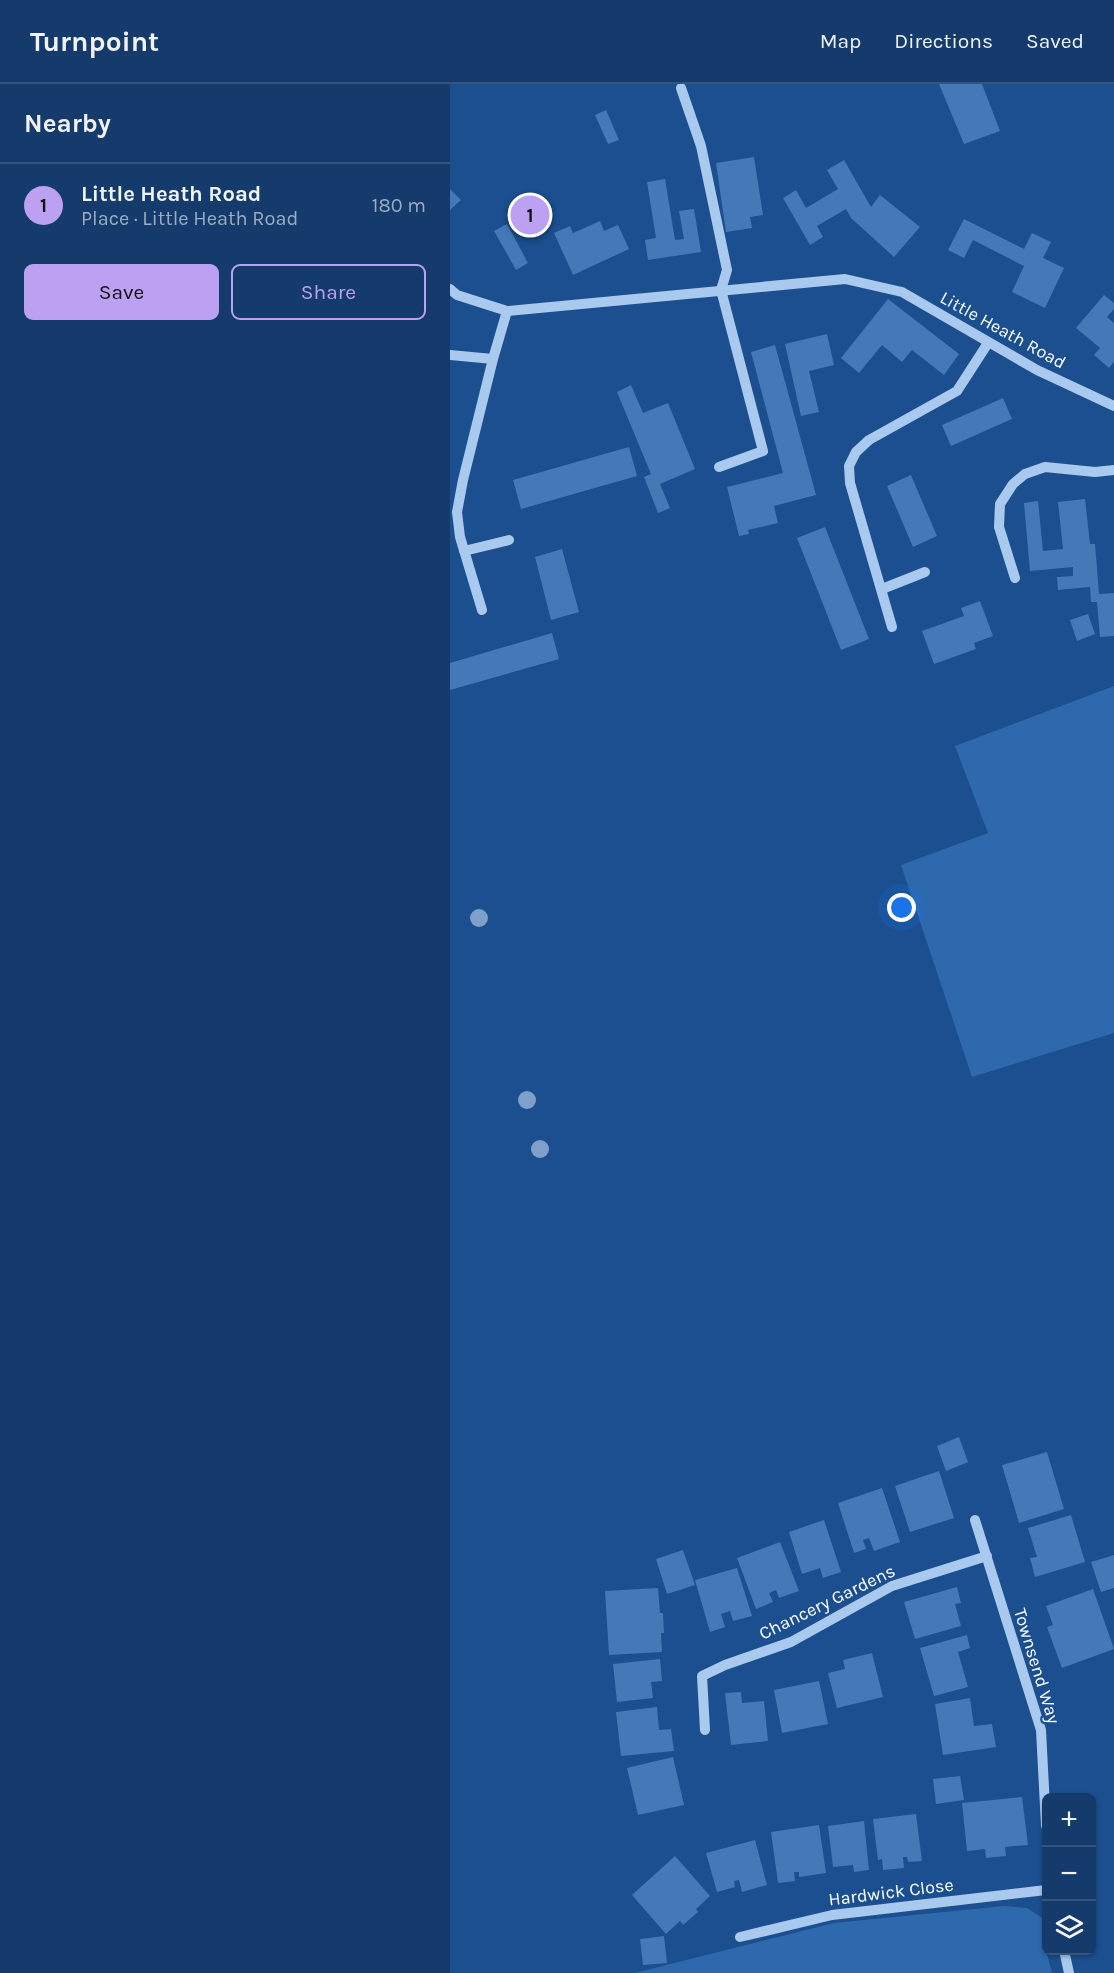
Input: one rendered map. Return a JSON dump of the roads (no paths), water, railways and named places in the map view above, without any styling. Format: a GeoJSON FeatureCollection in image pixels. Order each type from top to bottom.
{"type":"FeatureCollection","features":[{"type":"Feature","properties":{"kind":"street"},"geometry":{"type":"LineString","coordinates":[[681,88],[701,146],[727,270],[721,290],[763,451],[719,467]]}},
{"type":"Feature","properties":{"kind":"street","name":"Little Heath Road"},"geometry":{"type":"LineString","coordinates":[[450,290],[458,295],[507,311],[845,279],[902,292],[1037,370],[1114,406]]}},
{"type":"Feature","properties":{"kind":"street"},"geometry":{"type":"LineString","coordinates":[[482,610],[460,537],[457,512],[493,359],[507,311]]}},
{"type":"Feature","properties":{"kind":"street"},"geometry":{"type":"LineString","coordinates":[[892,627],[850,483],[849,466],[856,452],[869,440],[957,392],[988,343]]}},
{"type":"Feature","properties":{"kind":"street"},"geometry":{"type":"LineString","coordinates":[[450,355],[493,359]]}},
{"type":"Feature","properties":{"kind":"street"},"geometry":{"type":"LineString","coordinates":[[1015,578],[999,527],[1000,504],[1013,484],[1025,474],[1045,467],[1095,472],[1114,470]]}},
{"type":"Feature","properties":{"kind":"street"},"geometry":{"type":"LineString","coordinates":[[464,551],[509,540]]}},
{"type":"Feature","properties":{"kind":"street"},"geometry":{"type":"LineString","coordinates":[[882,590],[925,572]]}},
{"type":"Feature","properties":{"kind":"street","name":"Townsend Way"},"geometry":{"type":"LineString","coordinates":[[975,1520],[1041,1730],[1045,1793]]}},
{"type":"Feature","properties":{"kind":"street","name":"Chancery Gardens"},"geometry":{"type":"LineString","coordinates":[[705,1730],[702,1676],[725,1665],[791,1642],[892,1586],[987,1556]]}},
{"type":"Feature","properties":{"kind":"street","name":"Hardwick Close"},"geometry":{"type":"LineString","coordinates":[[740,1937],[832,1915],[1042,1891]]}},
{"type":"Feature","properties":{"kind":"street"},"geometry":{"type":"LineString","coordinates":[[1065,1955],[1069,1973]]}},
{"type":"Feature","properties":{"kind":"place","name":"Little Heath Road"},"geometry":{"type":"Point","coordinates":[530,215]}}]}
